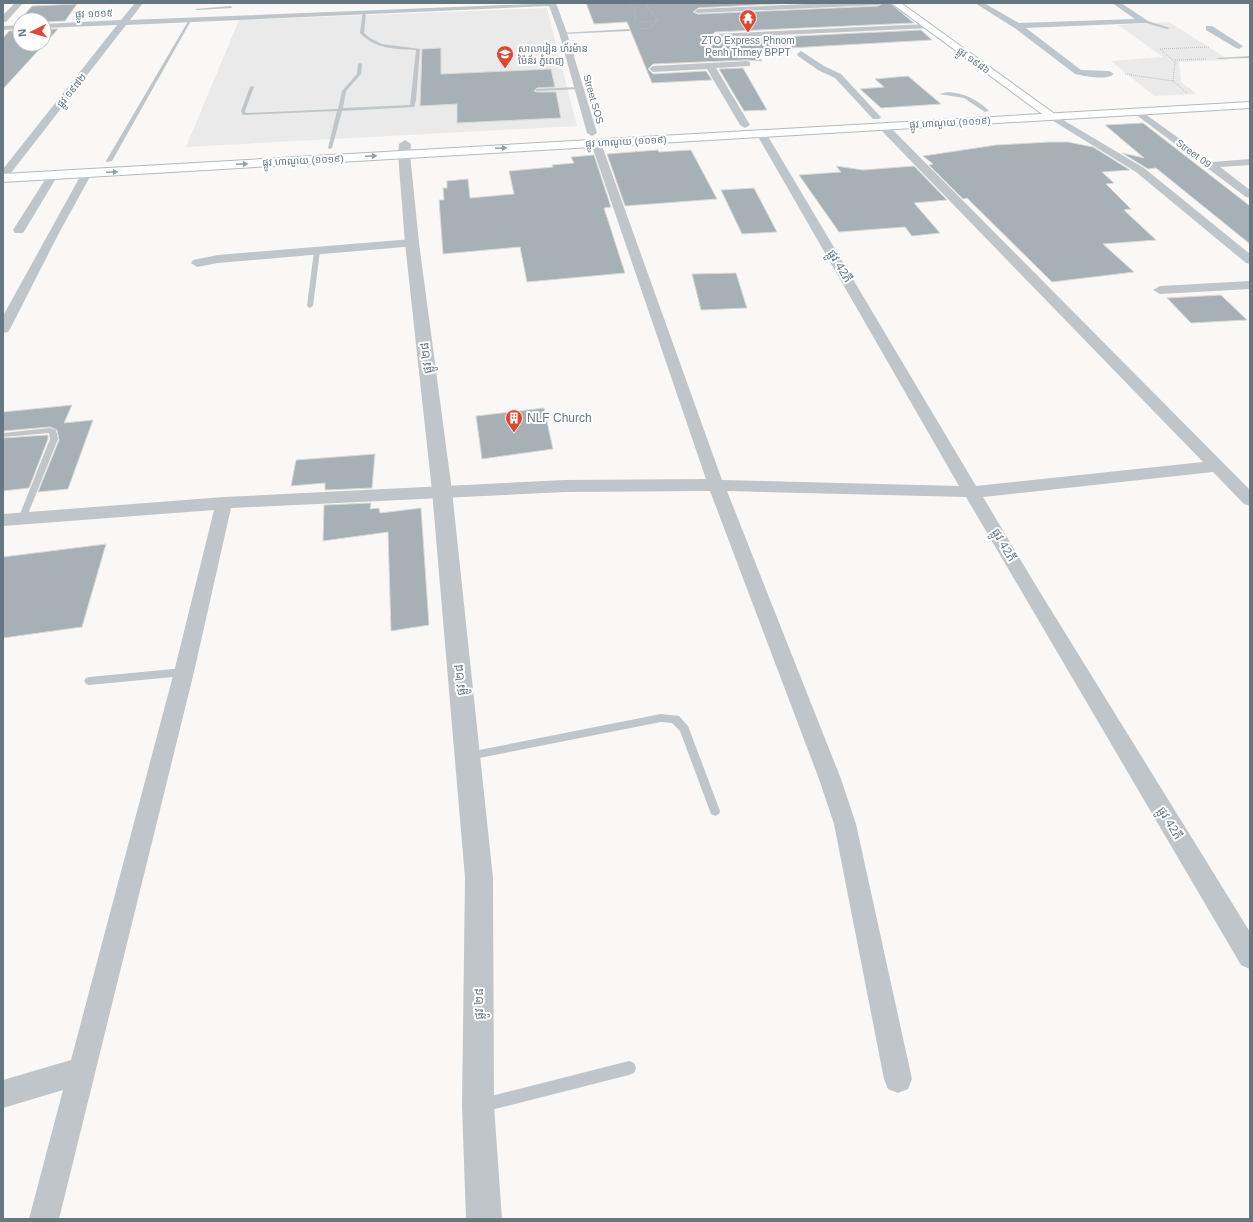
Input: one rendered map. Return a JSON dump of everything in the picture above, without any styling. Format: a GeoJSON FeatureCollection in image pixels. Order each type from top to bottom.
{"type":"FeatureCollection","features":[{"type":"Feature","properties":{"kind":"main road","name":"ផ្លូវ ១៩៨៦"},"geometry":{"type":"LineString","coordinates":[[895,3],[1054,116]]}},
{"type":"Feature","properties":{"kind":"main road","name":"ផ្លូវ ហាណូយ (១០១៩)"},"geometry":{"type":"LineString","coordinates":[[5,172],[53,175],[404,149],[594,138],[761,133],[987,111],[1250,97]]}},
{"type":"Feature","properties":{"kind":"main road","name":"ផ្លូវ ហាណូយ (១០១៩)"},"geometry":{"type":"LineString","coordinates":[[594,138],[745,125],[1054,116],[1250,105]]}},
{"type":"Feature","properties":{"kind":"main road","name":"ផ្លូវ ហាណូយ (១០១៩)"},"geometry":{"type":"LineString","coordinates":[[5,172],[110,161],[330,148],[404,149]]}},
{"type":"Feature","properties":{"kind":"street"},"geometry":{"type":"LineString","coordinates":[[3,20],[19,3]]}},
{"type":"Feature","properties":{"kind":"street","name":"ផ្លូវ ១៩៧២"},"geometry":{"type":"LineString","coordinates":[[5,172],[139,3]]}},
{"type":"Feature","properties":{"kind":"street"},"geometry":{"type":"LineString","coordinates":[[698,11],[786,10],[878,3]]}},
{"type":"Feature","properties":{"kind":"street"},"geometry":{"type":"LineString","coordinates":[[979,3],[1016,26],[1078,72],[1086,74],[1108,74]]}},
{"type":"Feature","properties":{"kind":"street"},"geometry":{"type":"LineString","coordinates":[[1116,3],[1144,21]]}},
{"type":"Feature","properties":{"kind":"street","name":"ផ្លូវ ១០១៥"},"geometry":{"type":"LineString","coordinates":[[52,26],[124,23],[282,12],[364,12],[399,7],[553,4]]}},
{"type":"Feature","properties":{"kind":"street","name":"Street SOS"},"geometry":{"type":"LineString","coordinates":[[553,4],[594,138],[716,485],[827,771],[845,824],[898,1079]]}},
{"type":"Feature","properties":{"kind":"street"},"geometry":{"type":"LineString","coordinates":[[1016,26],[1144,21]]}},
{"type":"Feature","properties":{"kind":"street"},"geometry":{"type":"LineString","coordinates":[[715,36],[801,29],[927,26]]}},
{"type":"Feature","properties":{"kind":"street"},"geometry":{"type":"LineString","coordinates":[[1208,28],[1240,46]]}},
{"type":"Feature","properties":{"kind":"street"},"geometry":{"type":"LineString","coordinates":[[801,29],[810,43]]}},
{"type":"Feature","properties":{"kind":"street"},"geometry":{"type":"LineString","coordinates":[[1215,47],[1250,46]]}},
{"type":"Feature","properties":{"kind":"street"},"geometry":{"type":"LineString","coordinates":[[801,54],[820,68],[838,76],[880,122],[1250,500]]}},
{"type":"Feature","properties":{"kind":"street"},"geometry":{"type":"LineString","coordinates":[[653,69],[747,64]]}},
{"type":"Feature","properties":{"kind":"street"},"geometry":{"type":"LineString","coordinates":[[710,66],[745,125]]}},
{"type":"Feature","properties":{"kind":"street","name":"Street 09"},"geometry":{"type":"LineString","coordinates":[[1138,112],[1250,195]]}},
{"type":"Feature","properties":{"kind":"street"},"geometry":{"type":"LineString","coordinates":[[1054,116],[1140,170],[1250,260]]}},
{"type":"Feature","properties":{"kind":"street","name":"ផ្លូវ 42ភី"},"geometry":{"type":"LineString","coordinates":[[761,133],[973,492],[1031,594],[1250,956]]}},
{"type":"Feature","properties":{"kind":"street","name":"ផ្លូវ ២៨"},"geometry":{"type":"LineString","coordinates":[[404,149],[412,243],[442,491],[479,878],[478,1106],[484,1219]]}},
{"type":"Feature","properties":{"kind":"street"},"geometry":{"type":"LineString","coordinates":[[1210,165],[1250,162]]}},
{"type":"Feature","properties":{"kind":"street"},"geometry":{"type":"LineString","coordinates":[[3,329],[53,233],[87,173]]}},
{"type":"Feature","properties":{"kind":"street"},"geometry":{"type":"LineString","coordinates":[[19,230],[53,175]]}},
{"type":"Feature","properties":{"kind":"street"},"geometry":{"type":"LineString","coordinates":[[197,263],[218,259],[412,243]]}},
{"type":"Feature","properties":{"kind":"street"},"geometry":{"type":"LineString","coordinates":[[1160,290],[1250,285]]}},
{"type":"Feature","properties":{"kind":"street"},"geometry":{"type":"LineString","coordinates":[[3,520],[224,504],[442,491],[565,486],[716,485],[973,492],[1217,466]]}},
{"type":"Feature","properties":{"kind":"street"},"geometry":{"type":"LineString","coordinates":[[44,1219],[184,672],[224,504]]}},
{"type":"Feature","properties":{"kind":"street"},"geometry":{"type":"LineString","coordinates":[[3,1094],[82,1071]]}},
{"type":"Feature","properties":{"kind":"lane"},"geometry":{"type":"LineString","coordinates":[[197,9],[231,8]]}},
{"type":"Feature","properties":{"kind":"lane"},"geometry":{"type":"LineString","coordinates":[[252,87],[243,111],[245,114],[412,106],[414,100],[418,49],[384,46],[370,42],[362,33],[364,12]]}},
{"type":"Feature","properties":{"kind":"lane"},"geometry":{"type":"LineString","coordinates":[[110,161],[190,19]]}},
{"type":"Feature","properties":{"kind":"lane"},"geometry":{"type":"LineString","coordinates":[[1144,21],[1168,28]]}},
{"type":"Feature","properties":{"kind":"lane"},"geometry":{"type":"LineString","coordinates":[[563,33],[629,30]]}},
{"type":"Feature","properties":{"kind":"lane"},"geometry":{"type":"LineString","coordinates":[[1219,58],[1250,57]]}},
{"type":"Feature","properties":{"kind":"lane"},"geometry":{"type":"LineString","coordinates":[[330,148],[344,91],[359,74],[360,64]]}},
{"type":"Feature","properties":{"kind":"lane"},"geometry":{"type":"LineString","coordinates":[[537,90],[579,88]]}},
{"type":"Feature","properties":{"kind":"lane"},"geometry":{"type":"LineString","coordinates":[[942,94],[953,93],[968,97],[987,111]]}},
{"type":"Feature","properties":{"kind":"lane"},"geometry":{"type":"LineString","coordinates":[[310,306],[317,250]]}},
{"type":"Feature","properties":{"kind":"lane"},"geometry":{"type":"LineString","coordinates":[[3,435],[50,430],[53,432],[54,439],[22,519]]}},
{"type":"Feature","properties":{"kind":"lane"},"geometry":{"type":"LineString","coordinates":[[89,681],[184,672]]}},
{"type":"Feature","properties":{"kind":"lane"},"geometry":{"type":"LineString","coordinates":[[467,757],[661,718],[675,719],[684,729],[715,811]]}},
{"type":"Feature","properties":{"kind":"lane"},"geometry":{"type":"LineString","coordinates":[[478,1106],[629,1068]]}},
{"type":"Feature","properties":{"kind":"path"},"geometry":{"type":"LineString","coordinates":[[628,3],[637,14],[636,20],[630,22],[658,21]]}},
{"type":"Feature","properties":{"kind":"path"},"geometry":{"type":"LineString","coordinates":[[648,3],[647,6],[658,21]]}},
{"type":"Feature","properties":{"kind":"path"},"geometry":{"type":"LineString","coordinates":[[629,30],[649,28],[658,21]]}},
{"type":"Feature","properties":{"kind":"path"},"geometry":{"type":"LineString","coordinates":[[1215,47],[1160,49],[1175,60],[1219,58]]}},
{"type":"Feature","properties":{"kind":"path"},"geometry":{"type":"LineString","coordinates":[[1173,81],[1176,65],[1175,60]]}},
{"type":"Feature","properties":{"kind":"path"},"geometry":{"type":"LineString","coordinates":[[1108,74],[1154,77],[1173,81],[1196,100]]}},
{"type":"Feature","properties":{"kind":"shaded area"},"geometry":{"type":"Polygon","coordinates":[[[547,8],[577,126],[186,147],[239,20],[547,8]]]}},
{"type":"Feature","properties":{"kind":"shaded area"},"geometry":{"type":"Polygon","coordinates":[[[1169,22],[1229,60],[1179,62],[1181,82],[1197,94],[1154,96],[1111,61],[1163,57],[1118,25],[1169,22]]]}},
{"type":"Feature","properties":{"kind":"building"},"geometry":{"type":"Polygon","coordinates":[[[586,3],[794,3],[698,8],[693,12],[698,14],[878,6],[883,3],[890,3],[914,23],[715,32],[710,37],[715,40],[921,30],[932,40],[755,50],[762,61],[747,60],[653,64],[648,69],[653,74],[706,71],[712,80],[652,83],[627,22],[594,24],[586,3]]]}},
{"type":"Feature","properties":{"kind":"building"},"geometry":{"type":"Polygon","coordinates":[[[77,4],[65,21],[52,22],[52,12],[27,12],[32,6],[77,4]]]}},
{"type":"Feature","properties":{"kind":"building"},"geometry":{"type":"Polygon","coordinates":[[[52,29],[58,29],[52,36],[52,29]]]}},
{"type":"Feature","properties":{"kind":"building"},"geometry":{"type":"Polygon","coordinates":[[[9,31],[12,31],[12,52],[37,52],[3,89],[3,38],[9,31]]]}},
{"type":"Feature","properties":{"kind":"building"},"geometry":{"type":"Polygon","coordinates":[[[441,48],[441,74],[551,69],[555,87],[537,88],[534,91],[556,92],[561,118],[457,123],[457,104],[420,106],[422,49],[441,48]]]}},
{"type":"Feature","properties":{"kind":"building"},"geometry":{"type":"Polygon","coordinates":[[[743,68],[767,110],[744,111],[719,69],[743,68]]]}},
{"type":"Feature","properties":{"kind":"building"},"geometry":{"type":"Polygon","coordinates":[[[908,76],[941,104],[881,108],[860,89],[884,87],[875,79],[908,76]]]}},
{"type":"Feature","properties":{"kind":"building"},"geometry":{"type":"Polygon","coordinates":[[[1143,123],[1250,206],[1250,244],[1156,168],[1148,169],[1122,153],[1144,158],[1105,125],[1143,123]]]}},
{"type":"Feature","properties":{"kind":"building"},"geometry":{"type":"Polygon","coordinates":[[[1068,142],[1093,147],[1130,170],[1102,172],[1114,183],[1106,184],[1131,209],[1124,210],[1156,240],[1103,244],[1134,272],[1052,282],[967,198],[963,199],[929,165],[933,164],[923,156],[996,145],[1068,142]]]}},
{"type":"Feature","properties":{"kind":"building"},"geometry":{"type":"Polygon","coordinates":[[[658,150],[659,152],[691,150],[717,199],[625,206],[607,154],[658,150]]]}},
{"type":"Feature","properties":{"kind":"building"},"geometry":{"type":"Polygon","coordinates":[[[594,155],[611,207],[604,208],[625,273],[527,282],[520,247],[443,254],[439,200],[444,200],[443,188],[447,188],[447,181],[468,179],[470,198],[514,194],[509,171],[553,167],[552,165],[574,163],[571,157],[594,155]]]}},
{"type":"Feature","properties":{"kind":"building"},"geometry":{"type":"Polygon","coordinates":[[[836,166],[863,170],[914,166],[947,200],[914,203],[940,233],[912,236],[905,227],[839,232],[799,175],[841,172],[836,166]]]}},
{"type":"Feature","properties":{"kind":"building"},"geometry":{"type":"Polygon","coordinates":[[[754,188],[777,232],[742,234],[721,190],[754,188]]]}},
{"type":"Feature","properties":{"kind":"building"},"geometry":{"type":"Polygon","coordinates":[[[736,273],[747,308],[701,310],[692,274],[736,273]]]}},
{"type":"Feature","properties":{"kind":"building"},"geometry":{"type":"Polygon","coordinates":[[[1221,295],[1247,320],[1191,323],[1167,298],[1221,295]]]}},
{"type":"Feature","properties":{"kind":"building"},"geometry":{"type":"Polygon","coordinates":[[[72,405],[64,423],[93,420],[68,489],[38,492],[59,440],[57,430],[50,427],[3,431],[3,412],[72,405]]]}},
{"type":"Feature","properties":{"kind":"building","name":"NLF Church"},"geometry":{"type":"Polygon","coordinates":[[[544,408],[553,449],[482,459],[476,416],[544,408]]]}},
{"type":"Feature","properties":{"kind":"building"},"geometry":{"type":"Polygon","coordinates":[[[48,435],[48,439],[29,488],[3,491],[3,438],[48,435]]]}},
{"type":"Feature","properties":{"kind":"building"},"geometry":{"type":"Polygon","coordinates":[[[375,454],[372,488],[325,490],[325,483],[291,486],[296,460],[375,454]]]}},
{"type":"Feature","properties":{"kind":"building"},"geometry":{"type":"Polygon","coordinates":[[[371,503],[370,509],[379,508],[380,513],[421,508],[429,625],[391,631],[388,532],[323,541],[324,505],[371,503]]]}},
{"type":"Feature","properties":{"kind":"building"},"geometry":{"type":"Polygon","coordinates":[[[106,544],[82,627],[3,638],[3,557],[106,544]]]}},
{"type":"Feature","properties":{"kind":"place","name":"ZTO Express Phnom Penh Thmey BPPT"},"geometry":{"type":"Point","coordinates":[748,33]}},
{"type":"Feature","properties":{"kind":"place","name":"សាលារៀន ហ័រម៉ាន ម៉ៃន័រ ភ្នំពេញ"},"geometry":{"type":"Point","coordinates":[505,69]}},
{"type":"Feature","properties":{"kind":"place","name":"NLF Church"},"geometry":{"type":"Point","coordinates":[514,433]}}]}
